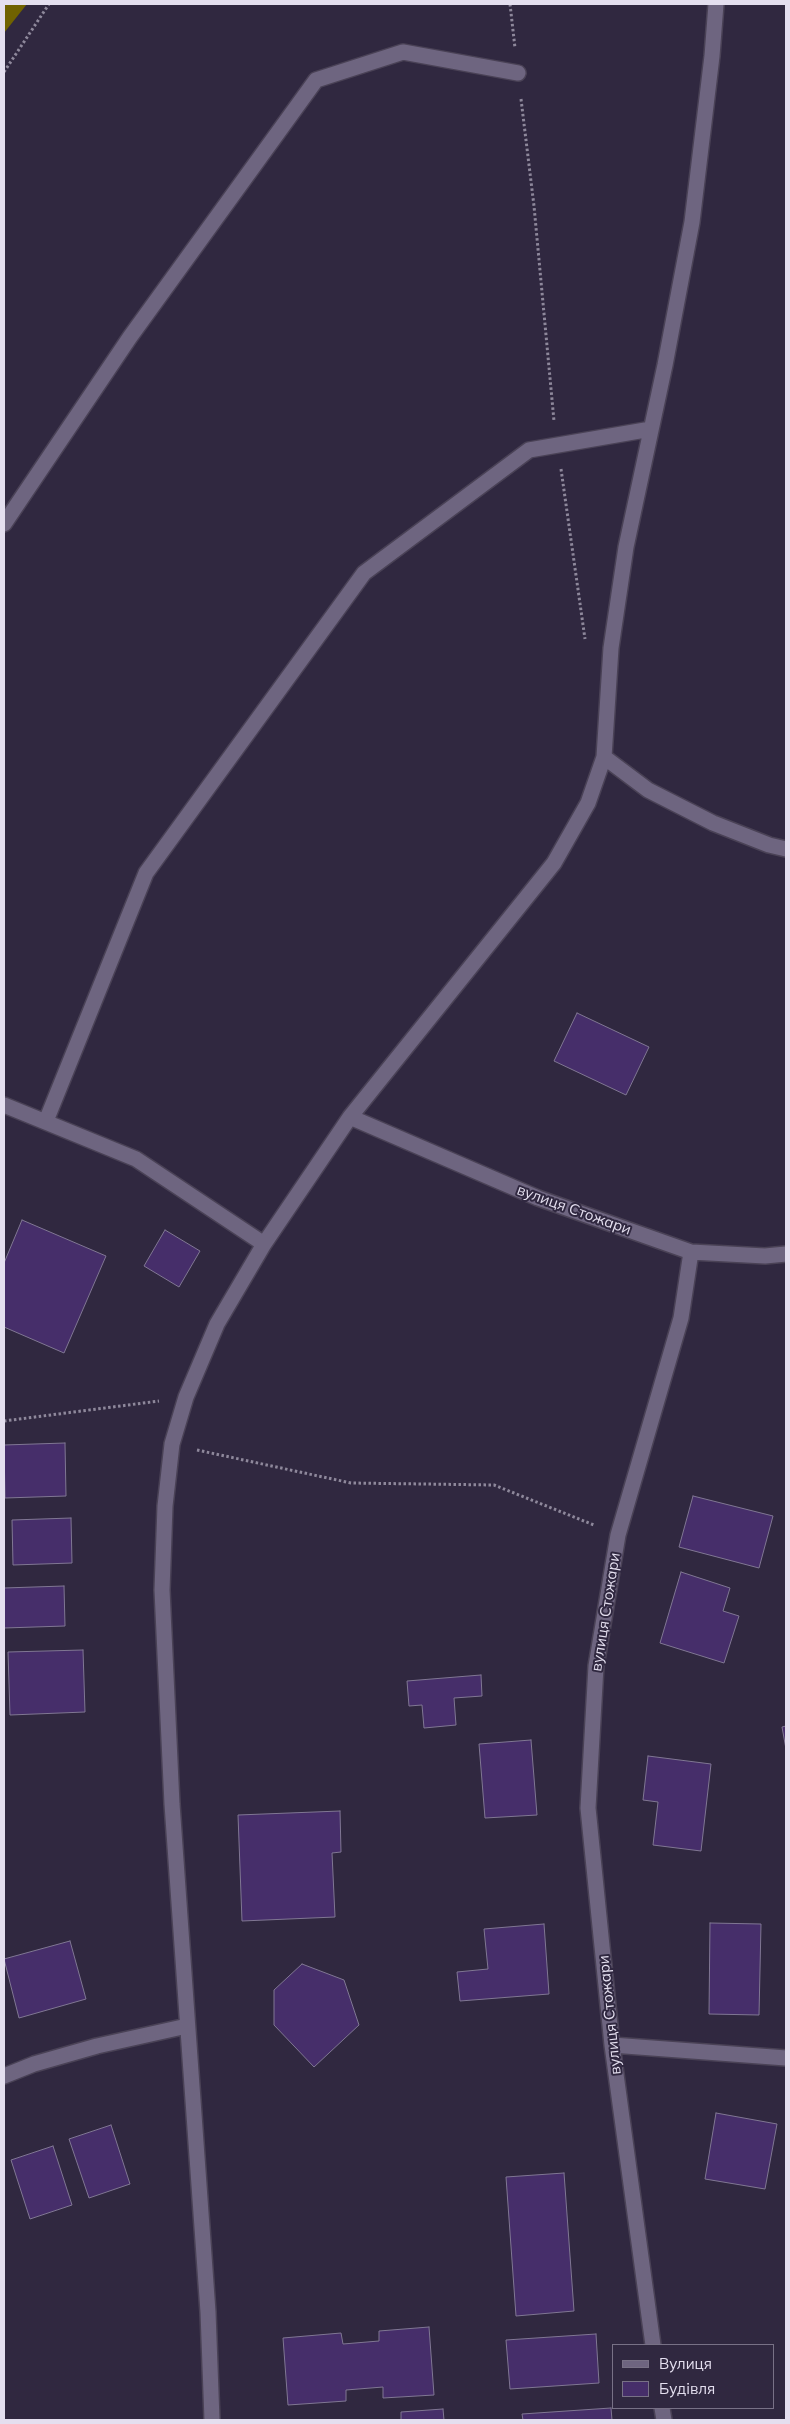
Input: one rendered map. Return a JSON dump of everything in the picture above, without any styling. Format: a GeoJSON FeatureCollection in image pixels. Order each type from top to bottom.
{"type":"FeatureCollection","features":[{"type":"Feature","properties":{"kind":"street"},"geometry":{"type":"LineString","coordinates":[[212,2420],[208,2312],[172,1804],[162,1590],[165,1506],[172,1444],[186,1397],[217,1324],[264,1244],[350,1117],[554,863],[588,803],[604,757],[611,648],[626,547],[652,429],[692,222],[712,56],[716,4]]}},
{"type":"Feature","properties":{"kind":"street"},"geometry":{"type":"LineString","coordinates":[[4,524],[130,337],[316,80],[403,52],[518,73]]}},
{"type":"Feature","properties":{"kind":"street"},"geometry":{"type":"LineString","coordinates":[[46,1121],[146,873],[364,573],[529,450],[652,429]]}},
{"type":"Feature","properties":{"kind":"street"},"geometry":{"type":"LineString","coordinates":[[604,757],[648,790],[705,819],[769,845],[786,849]]}},
{"type":"Feature","properties":{"kind":"street"},"geometry":{"type":"LineString","coordinates":[[4,1105],[136,1159],[264,1244]]}},
{"type":"Feature","properties":{"kind":"street","name":"вулиця Стожари"},"geometry":{"type":"LineString","coordinates":[[350,1117],[538,1198],[691,1252],[681,1318],[618,1535],[596,1666],[588,1808],[612,2045],[653,2344]]}},
{"type":"Feature","properties":{"kind":"street"},"geometry":{"type":"LineString","coordinates":[[691,1252],[765,1256],[786,1254]]}},
{"type":"Feature","properties":{"kind":"street"},"geometry":{"type":"LineString","coordinates":[[4,2076],[34,2064],[97,2046],[188,2026]]}},
{"type":"Feature","properties":{"kind":"street"},"geometry":{"type":"LineString","coordinates":[[612,2045],[786,2058]]}},
{"type":"Feature","properties":{"kind":"path"},"geometry":{"type":"LineString","coordinates":[[4,72],[49,4]]}},
{"type":"Feature","properties":{"kind":"path"},"geometry":{"type":"LineString","coordinates":[[510,4],[534,206],[558,446],[585,642]]}},
{"type":"Feature","properties":{"kind":"path"},"geometry":{"type":"LineString","coordinates":[[4,1421],[186,1397]]}},
{"type":"Feature","properties":{"kind":"path"},"geometry":{"type":"LineString","coordinates":[[172,1444],[351,1483],[494,1485],[618,1535]]}},
{"type":"Feature","properties":{"kind":"shaded area"},"geometry":{"type":"Polygon","coordinates":[[[4,4],[27,4],[4,33],[4,4]]]}},
{"type":"Feature","properties":{"kind":"building"},"geometry":{"type":"Polygon","coordinates":[[[577,1013],[649,1047],[626,1095],[554,1061],[577,1013]]]}},
{"type":"Feature","properties":{"kind":"building"},"geometry":{"type":"Polygon","coordinates":[[[22,1220],[106,1256],[64,1353],[4,1327],[4,1263],[22,1220]]]}},
{"type":"Feature","properties":{"kind":"building"},"geometry":{"type":"Polygon","coordinates":[[[165,1230],[200,1251],[179,1287],[144,1266],[165,1230]]]}},
{"type":"Feature","properties":{"kind":"building"},"geometry":{"type":"Polygon","coordinates":[[[65,1443],[66,1496],[5,1498],[4,1445],[65,1443]]]}},
{"type":"Feature","properties":{"kind":"building"},"geometry":{"type":"Polygon","coordinates":[[[693,1496],[773,1516],[759,1568],[679,1547],[693,1496]]]}},
{"type":"Feature","properties":{"kind":"building"},"geometry":{"type":"Polygon","coordinates":[[[71,1518],[72,1563],[13,1565],[12,1520],[71,1518]]]}},
{"type":"Feature","properties":{"kind":"building"},"geometry":{"type":"Polygon","coordinates":[[[681,1572],[730,1588],[723,1611],[739,1616],[724,1663],[660,1643],[681,1572]]]}},
{"type":"Feature","properties":{"kind":"building"},"geometry":{"type":"Polygon","coordinates":[[[64,1586],[65,1626],[4,1628],[4,1588],[64,1586]]]}},
{"type":"Feature","properties":{"kind":"building"},"geometry":{"type":"Polygon","coordinates":[[[83,1650],[85,1712],[10,1715],[8,1652],[83,1650]]]}},
{"type":"Feature","properties":{"kind":"building"},"geometry":{"type":"Polygon","coordinates":[[[481,1675],[482,1696],[454,1698],[456,1725],[424,1728],[422,1705],[409,1706],[407,1681],[481,1675]]]}},
{"type":"Feature","properties":{"kind":"building"},"geometry":{"type":"Polygon","coordinates":[[[786,1726],[786,1749],[782,1727],[786,1726]]]}},
{"type":"Feature","properties":{"kind":"building"},"geometry":{"type":"Polygon","coordinates":[[[531,1740],[537,1815],[485,1818],[479,1744],[531,1740]]]}},
{"type":"Feature","properties":{"kind":"building"},"geometry":{"type":"Polygon","coordinates":[[[648,1756],[711,1764],[701,1851],[653,1845],[658,1802],[643,1800],[648,1756]]]}},
{"type":"Feature","properties":{"kind":"building"},"geometry":{"type":"Polygon","coordinates":[[[340,1811],[341,1852],[332,1853],[335,1917],[242,1921],[238,1815],[340,1811]]]}},
{"type":"Feature","properties":{"kind":"building"},"geometry":{"type":"Polygon","coordinates":[[[710,1923],[761,1924],[759,2015],[709,2014],[710,1923]]]}},
{"type":"Feature","properties":{"kind":"building"},"geometry":{"type":"Polygon","coordinates":[[[544,1924],[549,1994],[460,2001],[457,1972],[488,1969],[484,1929],[544,1924]]]}},
{"type":"Feature","properties":{"kind":"building"},"geometry":{"type":"Polygon","coordinates":[[[70,1941],[86,1999],[19,2018],[4,1959],[70,1941]]]}},
{"type":"Feature","properties":{"kind":"building"},"geometry":{"type":"Polygon","coordinates":[[[302,1964],[344,1980],[359,2025],[314,2067],[274,2025],[274,1990],[302,1964]]]}},
{"type":"Feature","properties":{"kind":"building"},"geometry":{"type":"Polygon","coordinates":[[[716,2113],[777,2124],[765,2189],[705,2179],[716,2113]]]}},
{"type":"Feature","properties":{"kind":"building"},"geometry":{"type":"Polygon","coordinates":[[[111,2125],[130,2184],[89,2198],[69,2139],[111,2125]]]}},
{"type":"Feature","properties":{"kind":"building"},"geometry":{"type":"Polygon","coordinates":[[[53,2146],[72,2205],[30,2219],[11,2160],[53,2146]]]}},
{"type":"Feature","properties":{"kind":"building"},"geometry":{"type":"Polygon","coordinates":[[[564,2173],[574,2311],[516,2316],[506,2177],[564,2173]]]}},
{"type":"Feature","properties":{"kind":"building"},"geometry":{"type":"Polygon","coordinates":[[[429,2327],[434,2395],[383,2398],[383,2387],[346,2390],[346,2401],[288,2405],[283,2338],[341,2333],[343,2344],[379,2341],[379,2331],[429,2327]]]}},
{"type":"Feature","properties":{"kind":"building"},"geometry":{"type":"Polygon","coordinates":[[[596,2334],[599,2383],[510,2389],[506,2340],[596,2334]]]}},
{"type":"Feature","properties":{"kind":"building"},"geometry":{"type":"Polygon","coordinates":[[[611,2408],[612,2420],[523,2420],[522,2414],[611,2408]]]}},
{"type":"Feature","properties":{"kind":"building"},"geometry":{"type":"Polygon","coordinates":[[[443,2409],[444,2420],[401,2420],[401,2412],[443,2409]]]}}]}
